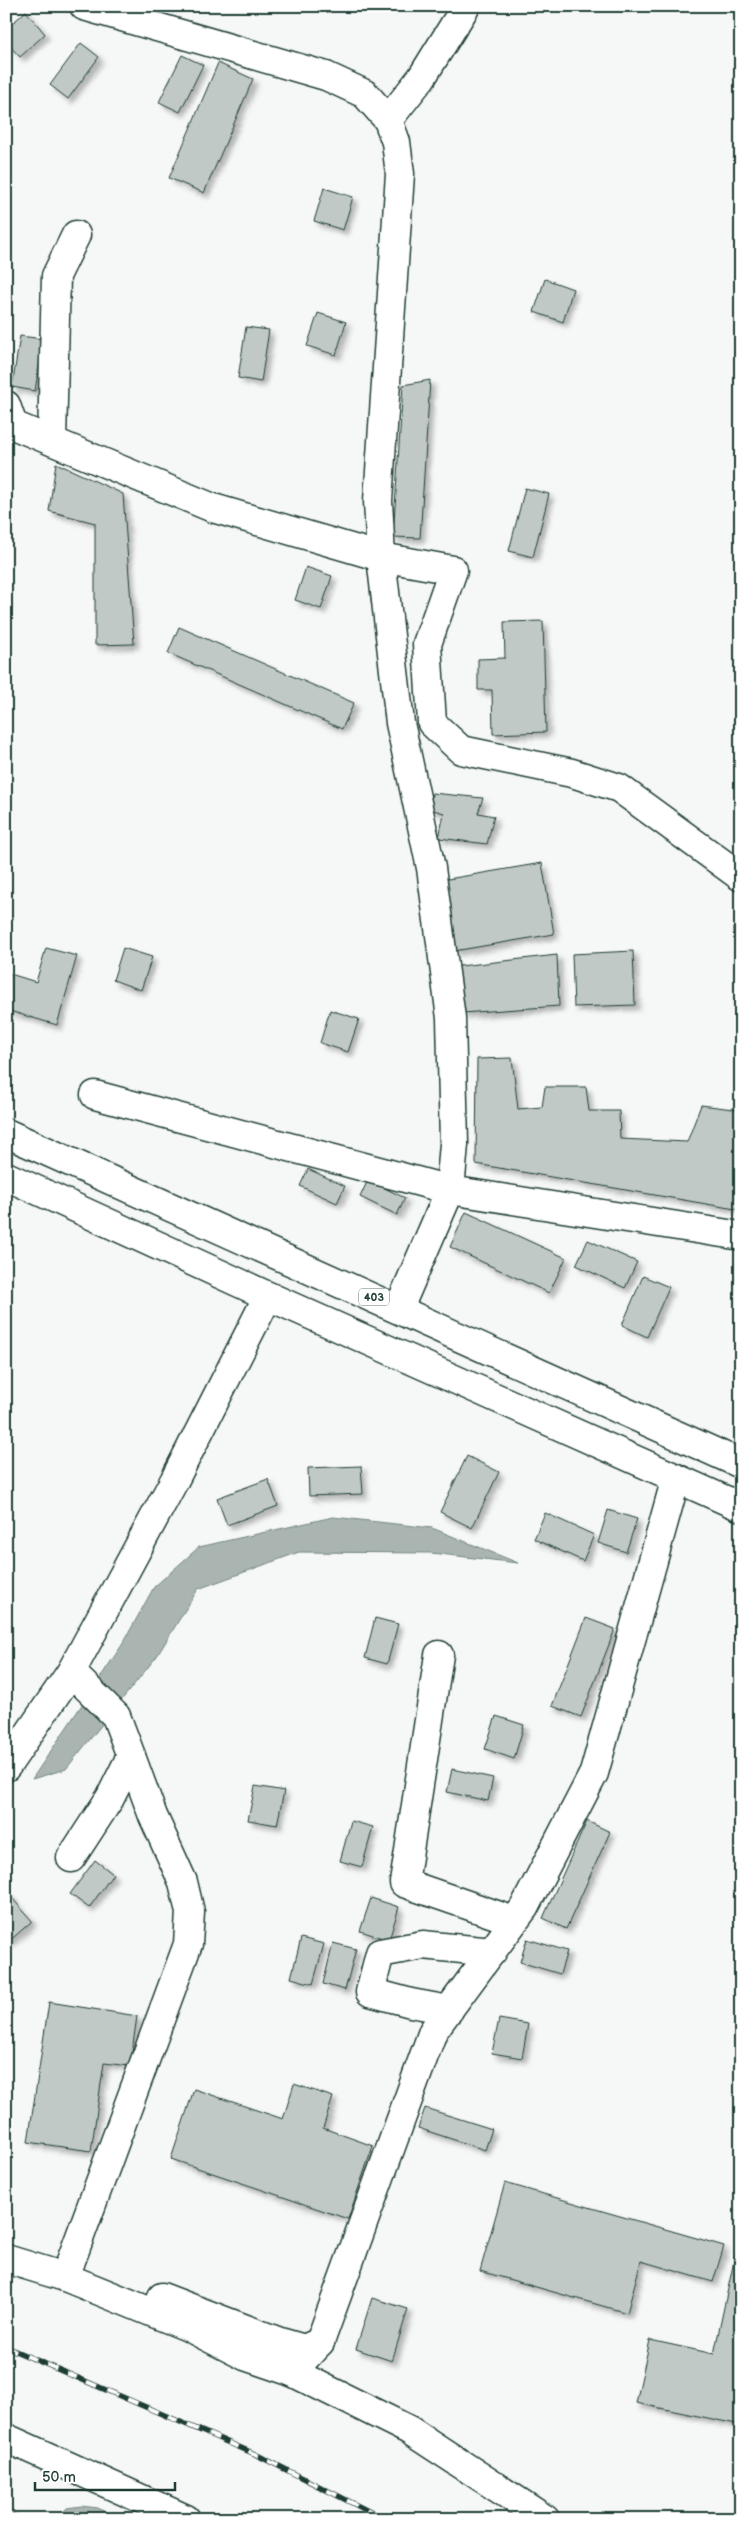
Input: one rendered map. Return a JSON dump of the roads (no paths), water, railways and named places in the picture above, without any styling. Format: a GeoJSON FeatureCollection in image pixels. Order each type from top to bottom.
{"type":"FeatureCollection","features":[{"type":"Feature","properties":{"kind":"main road"},"geometry":{"type":"LineString","coordinates":[[84,6],[326,76],[365,94],[388,120],[396,142],[400,174],[378,501],[381,558],[400,723],[431,868],[450,1018],[454,1144],[450,1190],[399,1308]]}},
{"type":"Feature","properties":{"kind":"main road"},"geometry":{"type":"LineString","coordinates":[[388,120],[422,77],[466,6]]}},
{"type":"Feature","properties":{"kind":"main road"},"geometry":{"type":"LineString","coordinates":[[52,441],[56,276],[76,236]]}},
{"type":"Feature","properties":{"kind":"main road"},"geometry":{"type":"LineString","coordinates":[[6,405],[13,425],[213,508],[381,558],[453,570],[427,644],[432,723],[461,750],[563,771],[619,788],[741,877]]}},
{"type":"Feature","properties":{"kind":"main road"},"geometry":{"type":"LineString","coordinates":[[94,1094],[450,1190],[741,1236]]}},
{"type":"Feature","properties":{"kind":"main road","name":"403"},"geometry":{"type":"LineString","coordinates":[[6,1133],[399,1308],[741,1464]]}},
{"type":"Feature","properties":{"kind":"main road"},"geometry":{"type":"LineString","coordinates":[[6,1176],[268,1296],[741,1507]]}},
{"type":"Feature","properties":{"kind":"main road"},"geometry":{"type":"LineString","coordinates":[[6,1768],[77,1678],[268,1296]]}},
{"type":"Feature","properties":{"kind":"main road"},"geometry":{"type":"LineString","coordinates":[[292,2372],[320,2342],[433,2032],[524,1908],[594,1773],[676,1478]]}},
{"type":"Feature","properties":{"kind":"main road"},"geometry":{"type":"LineString","coordinates":[[439,1655],[404,1883],[514,1921]]}},
{"type":"Feature","properties":{"kind":"main road"},"geometry":{"type":"LineString","coordinates":[[68,2268],[188,1944],[190,1912],[183,1882],[153,1816],[116,1716],[77,1678]]}},
{"type":"Feature","properties":{"kind":"main road"},"geometry":{"type":"LineString","coordinates":[[71,1858],[110,1798],[131,1756]]}},
{"type":"Feature","properties":{"kind":"main road"},"geometry":{"type":"LineString","coordinates":[[448,2010],[370,1992],[380,1954],[423,1945],[492,1952]]}},
{"type":"Feature","properties":{"kind":"main road"},"geometry":{"type":"LineString","coordinates":[[6,2258],[68,2268],[130,2285],[280,2342],[304,2349],[320,2342]]}},
{"type":"Feature","properties":{"kind":"main road"},"geometry":{"type":"LineString","coordinates":[[68,2268],[245,2356],[292,2372],[409,2430],[545,2519]]}},
{"type":"Feature","properties":{"kind":"main road"},"geometry":{"type":"LineString","coordinates":[[6,2438],[186,2519]]}},
{"type":"Feature","properties":{"kind":"railway"},"geometry":{"type":"LineString","coordinates":[[6,2347],[255,2454],[384,2519]]}}]}
